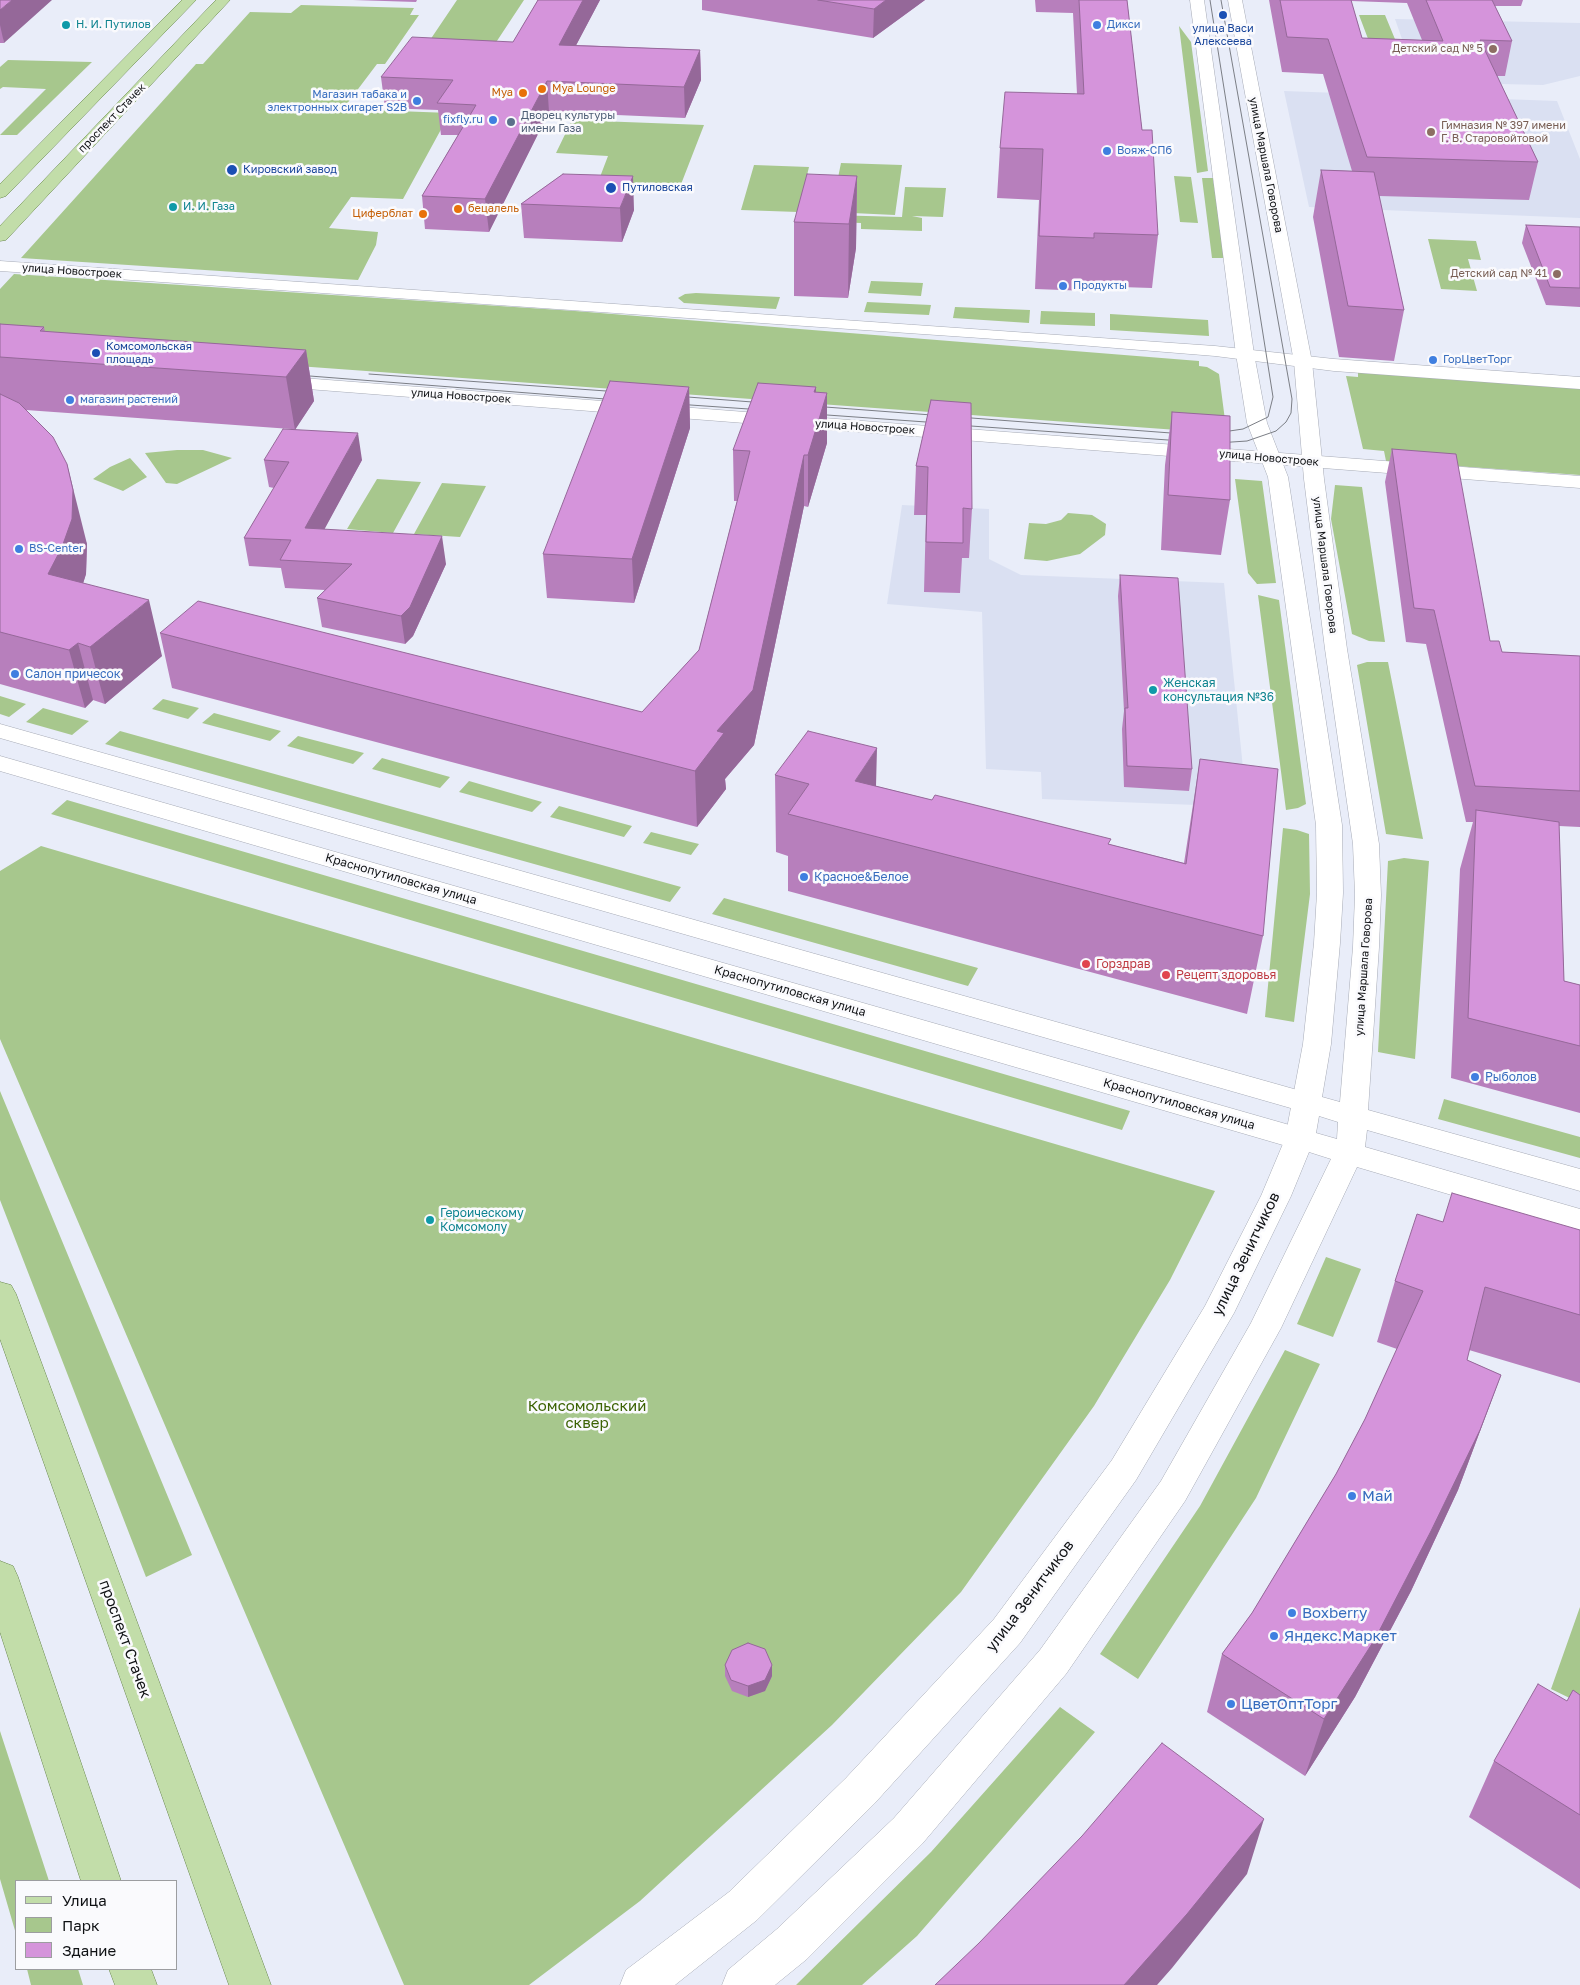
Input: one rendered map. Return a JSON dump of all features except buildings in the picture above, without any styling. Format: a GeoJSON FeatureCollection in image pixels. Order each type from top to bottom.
{"type":"FeatureCollection","features":[{"type":"Feature","properties":{"kind":"main road"},"geometry":{"type":"LineString","coordinates":[[0,193],[189,0]]}},
{"type":"Feature","properties":{"kind":"main road","name":"проспект Стачек"},"geometry":{"type":"LineString","coordinates":[[0,236],[224,0]]}},
{"type":"Feature","properties":{"kind":"main road"},"geometry":{"type":"LineString","coordinates":[[1197,0],[1244,354],[1257,424],[1278,476],[1329,825],[1330,893],[1327,943],[1317,1044],[1304,1121]]}},
{"type":"Feature","properties":{"kind":"main road","name":"улица Маршала Говорова"},"geometry":{"type":"LineString","coordinates":[[1234,0],[1303,362],[1312,461],[1336,649],[1366,844],[1368,894],[1366,947],[1352,1135]]}},
{"type":"Feature","properties":{"kind":"main road","name":"улица Новостроек"},"geometry":{"type":"LineString","coordinates":[[0,266],[1054,338],[1244,354],[1303,362],[1580,382]]}},
{"type":"Feature","properties":{"kind":"main road","name":"улица Новостроек"},"geometry":{"type":"LineString","coordinates":[[255,380],[1580,482]]}},
{"type":"Feature","properties":{"kind":"main road","name":"Краснопутиловская улица"},"geometry":{"type":"LineString","coordinates":[[0,731],[1352,1135],[1580,1221]]}},
{"type":"Feature","properties":{"kind":"main road","name":"Краснопутиловская улица"},"geometry":{"type":"LineString","coordinates":[[0,763],[1304,1121]]}},
{"type":"Feature","properties":{"kind":"main road","name":"улица Зенитчиков"},"geometry":{"type":"LineString","coordinates":[[641,1985],[743,1906],[860,1791],[1007,1631],[1124,1470],[1213,1321],[1276,1196],[1304,1121]]}},
{"type":"Feature","properties":{"kind":"main road"},"geometry":{"type":"LineString","coordinates":[[742,1985],[792,1944],[908,1831],[1053,1662],[1173,1491],[1265,1328],[1352,1135]]}},
{"type":"Feature","properties":{"kind":"main road","name":"Краснопутиловская улица"},"geometry":{"type":"LineString","coordinates":[[1352,1135],[1580,1180]]}},
{"type":"Feature","properties":{"kind":"main road","name":"проспект Стачек"},"geometry":{"type":"LineString","coordinates":[[0,1294],[250,1985]]}},
{"type":"Feature","properties":{"kind":"main road"},"geometry":{"type":"LineString","coordinates":[[0,1577],[101,1880]]}},
{"type":"Feature","properties":{"kind":"main road"},"geometry":{"type":"LineString","coordinates":[[130,1970],[136,1985]]}},
{"type":"Feature","properties":{"kind":"shaded area","name":"Детский сад № 5"},"geometry":{"type":"Polygon","coordinates":[[[1395,19],[1580,23],[1580,76],[1543,85],[1417,82],[1395,19]]]}},
{"type":"Feature","properties":{"kind":"shaded area","name":"Гимназия № 397 имени Г. В. Старовойтовой"},"geometry":{"type":"Polygon","coordinates":[[[1284,91],[1557,101],[1580,159],[1580,218],[1309,207],[1284,91]]]}},
{"type":"Feature","properties":{"kind":"shaded area"},"geometry":{"type":"Polygon","coordinates":[[[902,505],[989,509],[989,559],[1021,575],[1224,583],[1247,807],[1042,799],[1041,772],[986,769],[982,612],[887,604],[902,505]]]}},
{"type":"Feature","properties":{"kind":"green space"},"geometry":{"type":"Polygon","coordinates":[[[457,0],[524,0],[489,53],[428,43],[457,0]]]}},
{"type":"Feature","properties":{"kind":"green space"},"geometry":{"type":"Polygon","coordinates":[[[301,5],[414,8],[410,15],[419,15],[385,64],[377,64],[343,109],[450,113],[403,199],[351,197],[329,228],[378,232],[376,245],[358,280],[21,258],[196,64],[203,64],[250,12],[291,13],[301,5]]]}},
{"type":"Feature","properties":{"kind":"green space"},"geometry":{"type":"Polygon","coordinates":[[[1359,15],[1385,15],[1397,44],[1370,44],[1359,15]]]}},
{"type":"Feature","properties":{"kind":"green space"},"geometry":{"type":"Polygon","coordinates":[[[1179,26],[1191,42],[1208,171],[1197,173],[1179,26]]]}},
{"type":"Feature","properties":{"kind":"green space"},"geometry":{"type":"Polygon","coordinates":[[[8,60],[92,62],[17,135],[0,135],[46,89],[3,87],[0,89],[0,67],[8,60]]]}},
{"type":"Feature","properties":{"kind":"green space"},"geometry":{"type":"Polygon","coordinates":[[[572,120],[704,125],[678,192],[595,190],[608,156],[556,153],[572,120]]]}},
{"type":"Feature","properties":{"kind":"green space"},"geometry":{"type":"Polygon","coordinates":[[[841,163],[902,165],[895,215],[831,212],[841,163]]]}},
{"type":"Feature","properties":{"kind":"green space"},"geometry":{"type":"Polygon","coordinates":[[[754,165],[809,167],[798,212],[741,210],[754,165]]]}},
{"type":"Feature","properties":{"kind":"green space"},"geometry":{"type":"Polygon","coordinates":[[[1174,176],[1191,177],[1198,223],[1180,222],[1174,176]]]}},
{"type":"Feature","properties":{"kind":"green space"},"geometry":{"type":"Polygon","coordinates":[[[1202,178],[1213,178],[1224,258],[1212,258],[1202,178]]]}},
{"type":"Feature","properties":{"kind":"green space"},"geometry":{"type":"Polygon","coordinates":[[[905,187],[946,188],[943,217],[912,216],[922,218],[922,231],[861,229],[861,223],[829,222],[830,215],[902,217],[905,187]]]}},
{"type":"Feature","properties":{"kind":"green space"},"geometry":{"type":"Polygon","coordinates":[[[1428,239],[1476,241],[1481,260],[1468,259],[1477,291],[1441,289],[1428,239]]]}},
{"type":"Feature","properties":{"kind":"green space"},"geometry":{"type":"Polygon","coordinates":[[[14,274],[575,311],[1199,361],[1199,366],[1207,367],[1219,374],[1225,420],[1191,431],[215,360],[0,332],[0,289],[14,274]]]}},
{"type":"Feature","properties":{"kind":"green space"},"geometry":{"type":"Polygon","coordinates":[[[871,281],[923,283],[921,296],[868,293],[871,281]]]}},
{"type":"Feature","properties":{"kind":"green space"},"geometry":{"type":"Polygon","coordinates":[[[685,294],[780,297],[776,309],[684,303],[678,298],[685,294]]]}},
{"type":"Feature","properties":{"kind":"green space"},"geometry":{"type":"Polygon","coordinates":[[[867,302],[931,305],[929,315],[864,312],[867,302]]]}},
{"type":"Feature","properties":{"kind":"green space"},"geometry":{"type":"Polygon","coordinates":[[[955,307],[1030,310],[1029,323],[953,318],[955,307]]]}},
{"type":"Feature","properties":{"kind":"green space"},"geometry":{"type":"Polygon","coordinates":[[[1041,311],[1095,313],[1095,326],[1040,324],[1041,311]]]}},
{"type":"Feature","properties":{"kind":"green space"},"geometry":{"type":"Polygon","coordinates":[[[1110,314],[1208,320],[1209,336],[1110,330],[1110,314]]]}},
{"type":"Feature","properties":{"kind":"green space"},"geometry":{"type":"Polygon","coordinates":[[[1358,372],[1580,388],[1580,475],[1386,461],[1384,451],[1363,449],[1346,376],[1358,377],[1358,372]]]}},
{"type":"Feature","properties":{"kind":"green space"},"geometry":{"type":"Polygon","coordinates":[[[203,450],[232,458],[177,484],[166,483],[145,453],[203,450]]]}},
{"type":"Feature","properties":{"kind":"green space"},"geometry":{"type":"Polygon","coordinates":[[[130,458],[147,477],[123,491],[93,479],[110,467],[130,458]]]}},
{"type":"Feature","properties":{"kind":"green space"},"geometry":{"type":"Polygon","coordinates":[[[377,479],[421,482],[393,533],[347,529],[377,479]]]}},
{"type":"Feature","properties":{"kind":"green space"},"geometry":{"type":"Polygon","coordinates":[[[1235,479],[1262,481],[1276,583],[1257,584],[1248,573],[1235,479]]]}},
{"type":"Feature","properties":{"kind":"green space"},"geometry":{"type":"Polygon","coordinates":[[[442,483],[486,486],[460,537],[414,534],[442,483]]]}},
{"type":"Feature","properties":{"kind":"green space"},"geometry":{"type":"Polygon","coordinates":[[[1335,485],[1362,487],[1385,642],[1369,641],[1352,634],[1331,519],[1335,485]]]}},
{"type":"Feature","properties":{"kind":"green space"},"geometry":{"type":"Polygon","coordinates":[[[1068,513],[1092,515],[1106,524],[1105,535],[1080,554],[1047,561],[1024,559],[1029,523],[1046,524],[1061,520],[1068,513]]]}},
{"type":"Feature","properties":{"kind":"green space"},"geometry":{"type":"Polygon","coordinates":[[[1258,595],[1279,600],[1306,804],[1298,808],[1286,810],[1258,595]]]}},
{"type":"Feature","properties":{"kind":"green space"},"geometry":{"type":"Polygon","coordinates":[[[1367,662],[1388,662],[1423,839],[1386,834],[1357,665],[1367,662]]]}},
{"type":"Feature","properties":{"kind":"green space"},"geometry":{"type":"Polygon","coordinates":[[[0,696],[26,704],[9,717],[0,714],[0,696]]]}},
{"type":"Feature","properties":{"kind":"green space"},"geometry":{"type":"Polygon","coordinates":[[[163,699],[199,708],[188,719],[152,709],[163,699]]]}},
{"type":"Feature","properties":{"kind":"green space"},"geometry":{"type":"Polygon","coordinates":[[[43,708],[89,721],[72,735],[26,722],[43,708]]]}},
{"type":"Feature","properties":{"kind":"green space"},"geometry":{"type":"Polygon","coordinates":[[[214,713],[281,731],[270,741],[202,723],[214,713]]]}},
{"type":"Feature","properties":{"kind":"green space"},"geometry":{"type":"Polygon","coordinates":[[[120,731],[681,887],[670,902],[105,744],[120,731]]]}},
{"type":"Feature","properties":{"kind":"green space"},"geometry":{"type":"Polygon","coordinates":[[[298,736],[364,753],[353,764],[287,746],[298,736]]]}},
{"type":"Feature","properties":{"kind":"green space"},"geometry":{"type":"Polygon","coordinates":[[[382,758],[450,777],[440,788],[372,769],[382,758]]]}},
{"type":"Feature","properties":{"kind":"green space"},"geometry":{"type":"Polygon","coordinates":[[[469,781],[542,802],[532,812],[459,792],[469,781]]]}},
{"type":"Feature","properties":{"kind":"green space"},"geometry":{"type":"Polygon","coordinates":[[[67,800],[1130,1111],[1122,1130],[51,814],[67,800]]]}},
{"type":"Feature","properties":{"kind":"green space"},"geometry":{"type":"Polygon","coordinates":[[[559,806],[632,826],[624,837],[550,817],[559,806]]]}},
{"type":"Feature","properties":{"kind":"green space"},"geometry":{"type":"Polygon","coordinates":[[[1283,828],[1309,834],[1310,894],[1294,1022],[1265,1017],[1283,828]]]}},
{"type":"Feature","properties":{"kind":"green space"},"geometry":{"type":"Polygon","coordinates":[[[651,832],[699,844],[691,855],[643,843],[651,832]]]}},
{"type":"Feature","properties":{"kind":"green space","name":"Комсомольский сквер"},"geometry":{"type":"Polygon","coordinates":[[[41,846],[1215,1191],[1170,1280],[1094,1406],[961,1592],[832,1725],[640,1901],[529,1985],[404,1985],[0,1039],[0,871],[41,846]]]}},
{"type":"Feature","properties":{"kind":"green space"},"geometry":{"type":"Polygon","coordinates":[[[1404,858],[1429,861],[1415,1059],[1378,1052],[1388,861],[1404,858]]]}},
{"type":"Feature","properties":{"kind":"green space"},"geometry":{"type":"Polygon","coordinates":[[[724,898],[978,968],[968,986],[712,914],[724,898]]]}},
{"type":"Feature","properties":{"kind":"green space"},"geometry":{"type":"Polygon","coordinates":[[[0,1091],[192,1555],[146,1577],[0,1200],[0,1091]]]}},
{"type":"Feature","properties":{"kind":"green space"},"geometry":{"type":"Polygon","coordinates":[[[1444,1099],[1580,1137],[1580,1158],[1438,1119],[1444,1099]]]}},
{"type":"Feature","properties":{"kind":"green space"},"geometry":{"type":"Polygon","coordinates":[[[1326,1257],[1361,1269],[1333,1337],[1297,1324],[1326,1257]]]}},
{"type":"Feature","properties":{"kind":"green space"},"geometry":{"type":"Polygon","coordinates":[[[1285,1350],[1320,1364],[1256,1498],[1138,1679],[1100,1654],[1200,1506],[1285,1350]]]}},
{"type":"Feature","properties":{"kind":"green space"},"geometry":{"type":"Polygon","coordinates":[[[1580,1607],[1580,1703],[1551,1689],[1580,1607]]]}},
{"type":"Feature","properties":{"kind":"green space"},"geometry":{"type":"Polygon","coordinates":[[[1060,1707],[1095,1732],[917,1936],[862,1985],[796,1985],[931,1852],[1060,1707]]]}},
{"type":"Feature","properties":{"kind":"green space"},"geometry":{"type":"Polygon","coordinates":[[[0,1731],[49,1880],[15,1880],[15,1931],[0,1879],[0,1731]]]}},
{"type":"Feature","properties":{"kind":"green space"},"geometry":{"type":"Polygon","coordinates":[[[27,1970],[78,1970],[83,1985],[31,1985],[27,1970]]]}},
{"type":"Feature","properties":{"kind":"tram line"},"geometry":{"type":"LineString","coordinates":[[1210,0],[1273,397],[1268,417],[1243,429],[1216,433]]}},
{"type":"Feature","properties":{"kind":"tram line"},"geometry":{"type":"LineString","coordinates":[[1217,443],[1247,441],[1276,431],[1286,422],[1291,413],[1292,399],[1221,0]]}},
{"type":"Feature","properties":{"kind":"tram line"},"geometry":{"type":"LineString","coordinates":[[369,374],[620,392]]}},
{"type":"Feature","properties":{"kind":"tram line"},"geometry":{"type":"LineString","coordinates":[[297,375],[618,400]]}},
{"type":"Feature","properties":{"kind":"tram line"},"geometry":{"type":"LineString","coordinates":[[675,396],[765,403]]}},
{"type":"Feature","properties":{"kind":"tram line"},"geometry":{"type":"LineString","coordinates":[[676,404],[763,410]]}},
{"type":"Feature","properties":{"kind":"tram line"},"geometry":{"type":"LineString","coordinates":[[812,406],[1184,434]]}},
{"type":"Feature","properties":{"kind":"tram line"},"geometry":{"type":"LineString","coordinates":[[813,414],[940,423]]}},
{"type":"Feature","properties":{"kind":"tram line"},"geometry":{"type":"LineString","coordinates":[[957,425],[1182,441]]}},
{"type":"Feature","properties":{"kind":"place","name":"улица Васи Алексеева"},"geometry":{"type":"Point","coordinates":[1223,15]}},
{"type":"Feature","properties":{"kind":"place","name":"Н. И. Путилов"},"geometry":{"type":"Point","coordinates":[66,25]}},
{"type":"Feature","properties":{"kind":"place","name":"Дикси"},"geometry":{"type":"Point","coordinates":[1097,25]}},
{"type":"Feature","properties":{"kind":"place","name":"Детский сад № 5"},"geometry":{"type":"Point","coordinates":[1493,49]}},
{"type":"Feature","properties":{"kind":"place","name":"Mya Lounge"},"geometry":{"type":"Point","coordinates":[542,89]}},
{"type":"Feature","properties":{"kind":"place","name":"Mya"},"geometry":{"type":"Point","coordinates":[523,93]}},
{"type":"Feature","properties":{"kind":"place","name":"Магазин табака и электронных сигарет S2B"},"geometry":{"type":"Point","coordinates":[417,101]}},
{"type":"Feature","properties":{"kind":"place","name":"fixfly.ru"},"geometry":{"type":"Point","coordinates":[493,120]}},
{"type":"Feature","properties":{"kind":"place","name":"Дворец культуры имени Газа"},"geometry":{"type":"Point","coordinates":[511,122]}},
{"type":"Feature","properties":{"kind":"place","name":"Гимназия № 397 имени Г. В. Старовойтовой"},"geometry":{"type":"Point","coordinates":[1431,132]}},
{"type":"Feature","properties":{"kind":"place","name":"Вояж-СПб"},"geometry":{"type":"Point","coordinates":[1107,151]}},
{"type":"Feature","properties":{"kind":"place","name":"Кировский завод"},"geometry":{"type":"Point","coordinates":[232,170]}},
{"type":"Feature","properties":{"kind":"place","name":"Путиловская"},"geometry":{"type":"Point","coordinates":[611,188]}},
{"type":"Feature","properties":{"kind":"place","name":"И. И. Газа"},"geometry":{"type":"Point","coordinates":[173,207]}},
{"type":"Feature","properties":{"kind":"place","name":"бецалель"},"geometry":{"type":"Point","coordinates":[458,209]}},
{"type":"Feature","properties":{"kind":"place","name":"Циферблат"},"geometry":{"type":"Point","coordinates":[423,214]}},
{"type":"Feature","properties":{"kind":"place","name":"Детский сад № 41"},"geometry":{"type":"Point","coordinates":[1557,274]}},
{"type":"Feature","properties":{"kind":"place","name":"Продукты"},"geometry":{"type":"Point","coordinates":[1063,286]}},
{"type":"Feature","properties":{"kind":"place","name":"Комсомольская площадь"},"geometry":{"type":"Point","coordinates":[96,353]}},
{"type":"Feature","properties":{"kind":"place","name":"ГорЦветТорг"},"geometry":{"type":"Point","coordinates":[1433,360]}},
{"type":"Feature","properties":{"kind":"place","name":"магазин растений"},"geometry":{"type":"Point","coordinates":[70,400]}},
{"type":"Feature","properties":{"kind":"place","name":"BS-Сеntеr"},"geometry":{"type":"Point","coordinates":[19,549]}},
{"type":"Feature","properties":{"kind":"place","name":"Салон причесок"},"geometry":{"type":"Point","coordinates":[15,674]}},
{"type":"Feature","properties":{"kind":"place","name":"Женская консультация №36"},"geometry":{"type":"Point","coordinates":[1153,690]}},
{"type":"Feature","properties":{"kind":"place","name":"Красное&Белое"},"geometry":{"type":"Point","coordinates":[804,877]}},
{"type":"Feature","properties":{"kind":"place","name":"Горздрав"},"geometry":{"type":"Point","coordinates":[1086,964]}},
{"type":"Feature","properties":{"kind":"place","name":"Рецепт здоровья"},"geometry":{"type":"Point","coordinates":[1166,975]}},
{"type":"Feature","properties":{"kind":"place","name":"Рыболов"},"geometry":{"type":"Point","coordinates":[1475,1077]}},
{"type":"Feature","properties":{"kind":"place","name":"Героическому Комсомолу"},"geometry":{"type":"Point","coordinates":[430,1220]}},
{"type":"Feature","properties":{"kind":"place","name":"Май"},"geometry":{"type":"Point","coordinates":[1352,1496]}},
{"type":"Feature","properties":{"kind":"place","name":"Boxberry"},"geometry":{"type":"Point","coordinates":[1292,1613]}},
{"type":"Feature","properties":{"kind":"place","name":"Яндекс.Маркет"},"geometry":{"type":"Point","coordinates":[1274,1636]}},
{"type":"Feature","properties":{"kind":"place","name":"ЦветОптТорг"},"geometry":{"type":"Point","coordinates":[1231,1704]}}]}
